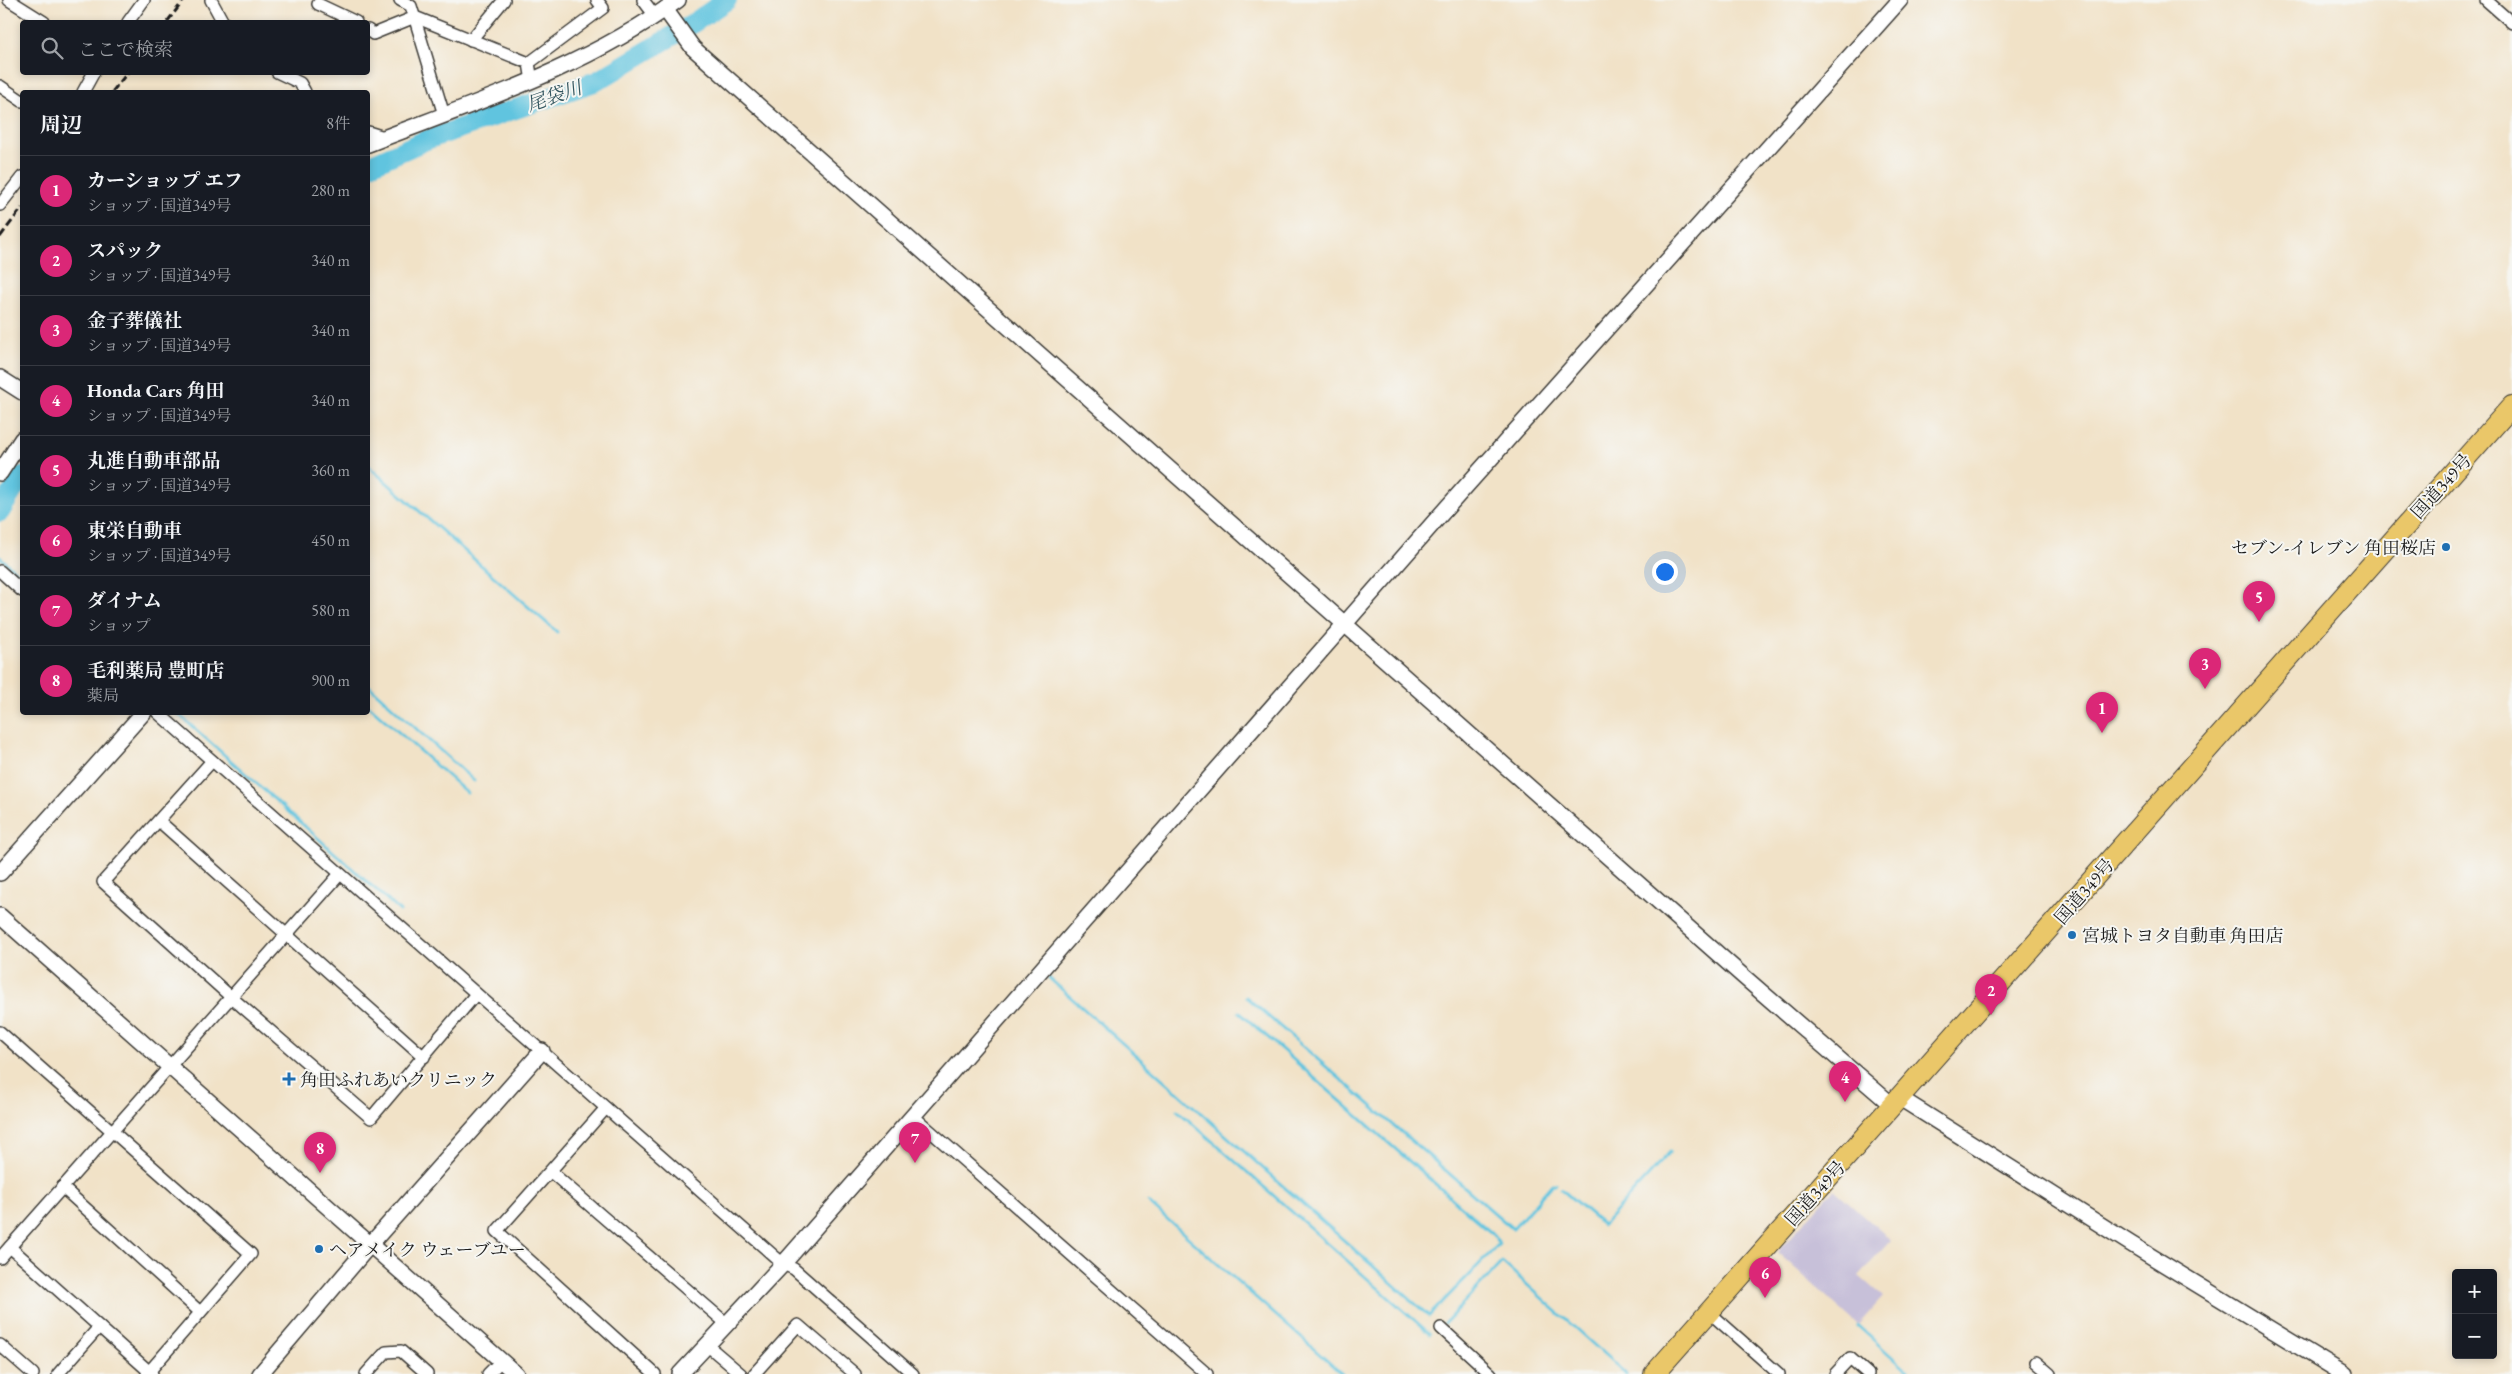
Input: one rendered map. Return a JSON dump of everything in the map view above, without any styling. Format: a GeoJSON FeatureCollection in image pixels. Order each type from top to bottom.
{"type":"FeatureCollection","features":[{"type":"Feature","properties":{"kind":"highway","name":"国道349号"},"geometry":{"type":"LineString","coordinates":[[1654,1374],[2512,406]]}},
{"type":"Feature","properties":{"kind":"street"},"geometry":{"type":"LineString","coordinates":[[9,0],[41,20]]}},
{"type":"Feature","properties":{"kind":"street"},"geometry":{"type":"LineString","coordinates":[[129,20],[144,0]]}},
{"type":"Feature","properties":{"kind":"street"},"geometry":{"type":"LineString","coordinates":[[211,0],[222,20]]}},
{"type":"Feature","properties":{"kind":"street"},"geometry":{"type":"LineString","coordinates":[[400,0],[471,40],[529,63]]}},
{"type":"Feature","properties":{"kind":"street"},"geometry":{"type":"LineString","coordinates":[[471,40],[504,0]]}},
{"type":"Feature","properties":{"kind":"street"},"geometry":{"type":"LineString","coordinates":[[529,63],[603,8],[597,0]]}},
{"type":"Feature","properties":{"kind":"street"},"geometry":{"type":"LineString","coordinates":[[643,0],[664,14],[708,61],[1345,625],[1896,1102],[2344,1374]]}},
{"type":"Feature","properties":{"kind":"street"},"geometry":{"type":"LineString","coordinates":[[370,143],[532,81],[584,58],[664,14],[678,0]]}},
{"type":"Feature","properties":{"kind":"street"},"geometry":{"type":"LineString","coordinates":[[680,1374],[783,1264],[912,1115],[1114,890],[1345,625],[1900,0]]}},
{"type":"Feature","properties":{"kind":"street"},"geometry":{"type":"LineString","coordinates":[[2486,0],[2512,23]]}},
{"type":"Feature","properties":{"kind":"street"},"geometry":{"type":"LineString","coordinates":[[318,4],[352,20]]}},
{"type":"Feature","properties":{"kind":"street"},"geometry":{"type":"LineString","coordinates":[[370,32],[373,34],[414,8]]}},
{"type":"Feature","properties":{"kind":"street"},"geometry":{"type":"LineString","coordinates":[[414,8],[444,115]]}},
{"type":"Feature","properties":{"kind":"street"},"geometry":{"type":"LineString","coordinates":[[529,63],[532,81]]}},
{"type":"Feature","properties":{"kind":"street"},"geometry":{"type":"LineString","coordinates":[[84,90],[92,75]]}},
{"type":"Feature","properties":{"kind":"street"},"geometry":{"type":"LineString","coordinates":[[283,75],[300,83],[304,90]]}},
{"type":"Feature","properties":{"kind":"street"},"geometry":{"type":"LineString","coordinates":[[0,86],[20,100]]}},
{"type":"Feature","properties":{"kind":"street"},"geometry":{"type":"LineString","coordinates":[[370,133],[384,137]]}},
{"type":"Feature","properties":{"kind":"street"},"geometry":{"type":"LineString","coordinates":[[0,205],[5,189],[20,178]]}},
{"type":"Feature","properties":{"kind":"street"},"geometry":{"type":"LineString","coordinates":[[0,378],[20,391]]}},
{"type":"Feature","properties":{"kind":"street"},"geometry":{"type":"LineString","coordinates":[[0,473],[20,441]]}},
{"type":"Feature","properties":{"kind":"street"},"geometry":{"type":"LineString","coordinates":[[0,571],[20,589]]}},
{"type":"Feature","properties":{"kind":"street"},"geometry":{"type":"LineString","coordinates":[[0,873],[141,715]]}},
{"type":"Feature","properties":{"kind":"street"},"geometry":{"type":"LineString","coordinates":[[160,715],[783,1264],[794,1269],[913,1374]]}},
{"type":"Feature","properties":{"kind":"street"},"geometry":{"type":"LineString","coordinates":[[212,761],[103,882],[231,997],[371,1118],[476,994]]}},
{"type":"Feature","properties":{"kind":"street"},"geometry":{"type":"LineString","coordinates":[[159,821],[424,1056]]}},
{"type":"Feature","properties":{"kind":"street"},"geometry":{"type":"LineString","coordinates":[[0,1258],[340,874]]}},
{"type":"Feature","properties":{"kind":"street"},"geometry":{"type":"LineString","coordinates":[[0,916],[369,1246],[516,1374]]}},
{"type":"Feature","properties":{"kind":"street"},"geometry":{"type":"LineString","coordinates":[[0,1032],[251,1254],[149,1373],[10,1247]]}},
{"type":"Feature","properties":{"kind":"street"},"geometry":{"type":"LineString","coordinates":[[260,1374],[369,1246],[542,1052]]}},
{"type":"Feature","properties":{"kind":"street"},"geometry":{"type":"LineString","coordinates":[[606,1108],[552,1172],[497,1231],[655,1374]]}},
{"type":"Feature","properties":{"kind":"street"},"geometry":{"type":"LineString","coordinates":[[912,1115],[1207,1374]]}},
{"type":"Feature","properties":{"kind":"street"},"geometry":{"type":"LineString","coordinates":[[552,1172],[727,1324]]}},
{"type":"Feature","properties":{"kind":"street"},"geometry":{"type":"LineString","coordinates":[[62,1187],[200,1312]]}},
{"type":"Feature","properties":{"kind":"street"},"geometry":{"type":"LineString","coordinates":[[1709,1312],[1779,1374]]}},
{"type":"Feature","properties":{"kind":"street"},"geometry":{"type":"LineString","coordinates":[[754,1374],[798,1325],[855,1374]]}},
{"type":"Feature","properties":{"kind":"street"},"geometry":{"type":"LineString","coordinates":[[58,1374],[100,1327]]}},
{"type":"Feature","properties":{"kind":"street"},"geometry":{"type":"LineString","coordinates":[[1440,1328],[1491,1374]]}},
{"type":"Feature","properties":{"kind":"street"},"geometry":{"type":"LineString","coordinates":[[0,1344],[34,1374]]}},
{"type":"Feature","properties":{"kind":"street"},"geometry":{"type":"LineString","coordinates":[[707,1345],[741,1374]]}},
{"type":"Feature","properties":{"kind":"street"},"geometry":{"type":"LineString","coordinates":[[366,1374],[386,1352],[401,1351],[427,1374]]}},
{"type":"Feature","properties":{"kind":"street"},"geometry":{"type":"LineString","coordinates":[[1835,1374],[1850,1358],[1868,1374]]}},
{"type":"Feature","properties":{"kind":"street"},"geometry":{"type":"LineString","coordinates":[[488,1374],[501,1361]]}},
{"type":"Feature","properties":{"kind":"street"},"geometry":{"type":"LineString","coordinates":[[2036,1362],[2050,1374]]}},
{"type":"Feature","properties":{"kind":"shaded area"},"geometry":{"type":"Polygon","coordinates":[[[1834,1189],[1891,1240],[1859,1276],[1883,1297],[1858,1325],[1777,1252],[1834,1189]]]}},
{"type":"Feature","properties":{"kind":"waterway","name":"尾袋川"},"geometry":{"type":"LineString","coordinates":[[370,165],[426,140],[597,81],[689,26],[727,0]]}},
{"type":"Feature","properties":{"kind":"waterway"},"geometry":{"type":"LineString","coordinates":[[370,468],[557,632]]}},
{"type":"Feature","properties":{"kind":"waterway","name":"尾袋川"},"geometry":{"type":"LineString","coordinates":[[0,512],[20,479]]}},
{"type":"Feature","properties":{"kind":"waterway"},"geometry":{"type":"LineString","coordinates":[[0,557],[20,575]]}},
{"type":"Feature","properties":{"kind":"waterway"},"geometry":{"type":"LineString","coordinates":[[370,687],[474,781]]}},
{"type":"Feature","properties":{"kind":"waterway"},"geometry":{"type":"LineString","coordinates":[[370,707],[467,793]]}},
{"type":"Feature","properties":{"kind":"waterway"},"geometry":{"type":"LineString","coordinates":[[179,715],[400,911]]}},
{"type":"Feature","properties":{"kind":"waterway"},"geometry":{"type":"LineString","coordinates":[[1049,978],[1429,1316],[1499,1244],[1496,1237],[1239,1012]]}},
{"type":"Feature","properties":{"kind":"waterway"},"geometry":{"type":"LineString","coordinates":[[1246,997],[1513,1229],[1552,1184],[1556,1184]]}},
{"type":"Feature","properties":{"kind":"waterway"},"geometry":{"type":"LineString","coordinates":[[1177,1110],[1430,1334]]}},
{"type":"Feature","properties":{"kind":"waterway"},"geometry":{"type":"LineString","coordinates":[[1561,1189],[1603,1225],[1670,1152]]}},
{"type":"Feature","properties":{"kind":"waterway"},"geometry":{"type":"LineString","coordinates":[[1148,1202],[1342,1374]]}},
{"type":"Feature","properties":{"kind":"waterway"},"geometry":{"type":"LineString","coordinates":[[1445,1323],[1502,1262],[1626,1374]]}},
{"type":"Feature","properties":{"kind":"waterway"},"geometry":{"type":"LineString","coordinates":[[1858,1326],[1911,1374]]}},
{"type":"Feature","properties":{"kind":"railway"},"geometry":{"type":"LineString","coordinates":[[169,20],[184,0]]}},
{"type":"Feature","properties":{"kind":"railway"},"geometry":{"type":"LineString","coordinates":[[114,90],[126,75]]}},
{"type":"Feature","properties":{"kind":"railway"},"geometry":{"type":"LineString","coordinates":[[0,237],[20,211]]}},
{"type":"Feature","properties":{"kind":"place","name":"セブン-イレブン 角田桜店"},"geometry":{"type":"Point","coordinates":[2446,547]}},
{"type":"Feature","properties":{"kind":"place","name":"丸進自動車部品"},"geometry":{"type":"Point","coordinates":[2259,622]}},
{"type":"Feature","properties":{"kind":"place","name":"金子葬儀社"},"geometry":{"type":"Point","coordinates":[2205,689]}},
{"type":"Feature","properties":{"kind":"place","name":"カーショップ エフ"},"geometry":{"type":"Point","coordinates":[2102,733]}},
{"type":"Feature","properties":{"kind":"place","name":"宮城トヨタ自動車 角田店"},"geometry":{"type":"Point","coordinates":[2072,935]}},
{"type":"Feature","properties":{"kind":"place","name":"スパック"},"geometry":{"type":"Point","coordinates":[1991,1015]}},
{"type":"Feature","properties":{"kind":"place","name":"角田ふれあいクリニック"},"geometry":{"type":"Point","coordinates":[289,1079]}},
{"type":"Feature","properties":{"kind":"place","name":"Honda Cars 角田"},"geometry":{"type":"Point","coordinates":[1845,1102]}},
{"type":"Feature","properties":{"kind":"place","name":"ダイナム"},"geometry":{"type":"Point","coordinates":[915,1163]}},
{"type":"Feature","properties":{"kind":"place","name":"毛利薬局 豊町店"},"geometry":{"type":"Point","coordinates":[320,1173]}},
{"type":"Feature","properties":{"kind":"place","name":"ヘアメイク ウェーブユー"},"geometry":{"type":"Point","coordinates":[319,1249]}},
{"type":"Feature","properties":{"kind":"place","name":"東栄自動車"},"geometry":{"type":"Point","coordinates":[1765,1298]}}]}
